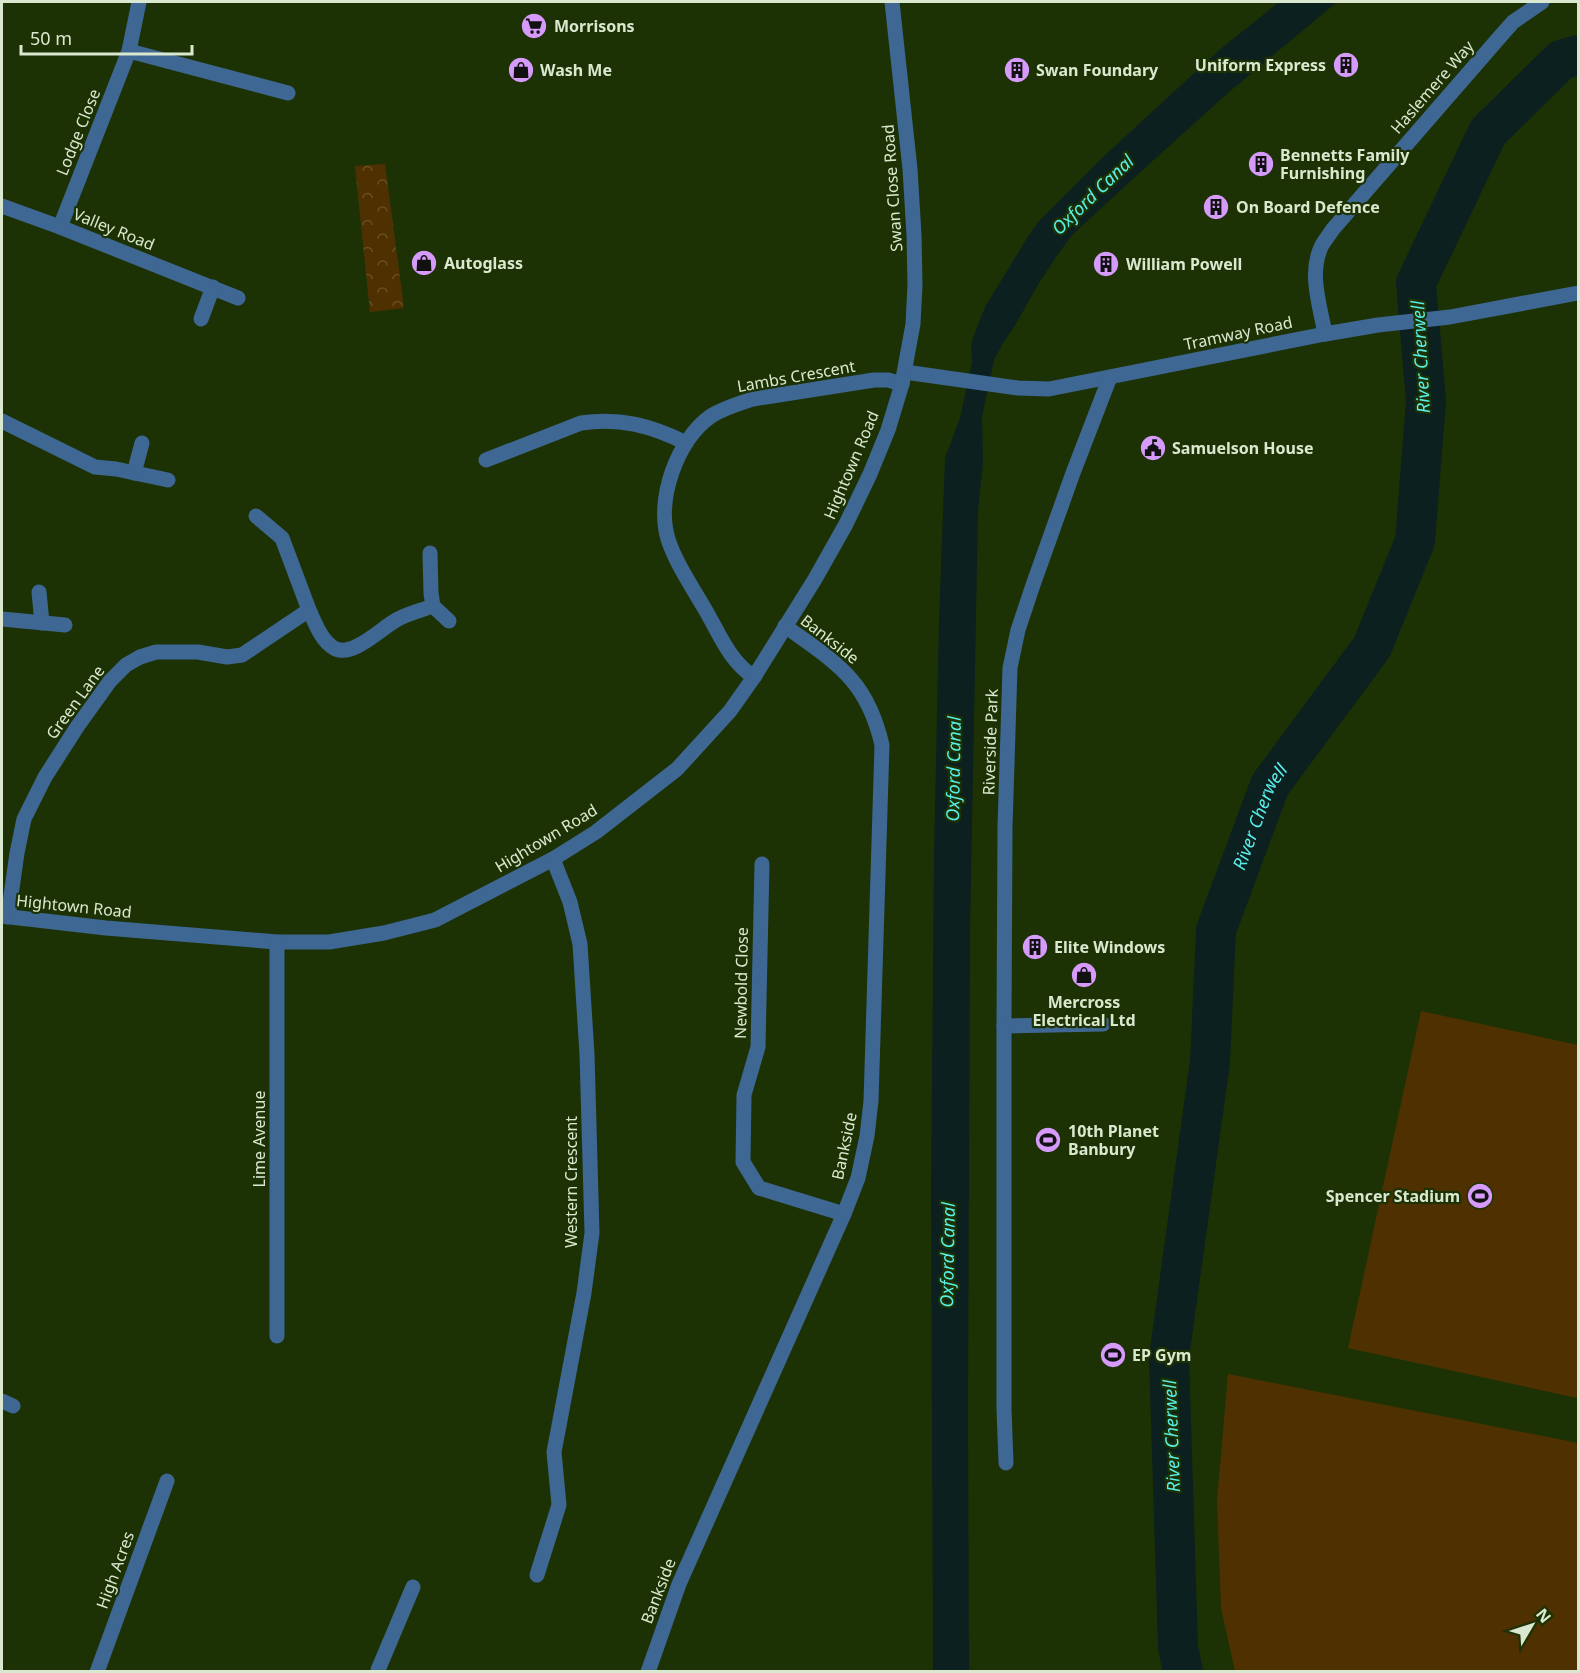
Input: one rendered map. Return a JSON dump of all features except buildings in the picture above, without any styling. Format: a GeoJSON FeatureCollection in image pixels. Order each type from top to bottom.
{"type":"FeatureCollection","features":[{"type":"Feature","properties":{"kind":"street","name":"Lodge Close"},"geometry":{"type":"LineString","coordinates":[[60,227],[129,51],[139,2]]}},
{"type":"Feature","properties":{"kind":"street","name":"Swan Close Road"},"geometry":{"type":"LineString","coordinates":[[892,2],[910,169],[914,235],[913,324],[904,378]]}},
{"type":"Feature","properties":{"kind":"street","name":"Haslemere Way"},"geometry":{"type":"LineString","coordinates":[[1325,334],[1315,279],[1322,246],[1333,229],[1513,22],[1542,2]]}},
{"type":"Feature","properties":{"kind":"street"},"geometry":{"type":"LineString","coordinates":[[129,51],[288,93]]}},
{"type":"Feature","properties":{"kind":"street","name":"Valley Road"},"geometry":{"type":"LineString","coordinates":[[2,206],[238,297]]}},
{"type":"Feature","properties":{"kind":"street"},"geometry":{"type":"LineString","coordinates":[[201,319],[213,287]]}},
{"type":"Feature","properties":{"kind":"street","name":"Tramway Road"},"geometry":{"type":"LineString","coordinates":[[904,378],[951,379],[1018,388],[1049,389],[1325,334],[1450,317],[1578,293]]}},
{"type":"Feature","properties":{"kind":"street","name":"Riverside Park"},"geometry":{"type":"LineString","coordinates":[[1006,1463],[1004,1389],[1005,827],[1010,668],[1018,630],[1033,585],[1110,377]]}},
{"type":"Feature","properties":{"kind":"street","name":"Lambs Crescent"},"geometry":{"type":"LineString","coordinates":[[753,677],[744,671],[732,656],[677,560],[668,538],[664,518],[670,478],[676,460],[697,429],[722,410],[753,399],[874,380],[904,378]]}},
{"type":"Feature","properties":{"kind":"street","name":"Hightown Road"},"geometry":{"type":"LineString","coordinates":[[5,916],[106,928],[277,942],[329,942],[384,933],[435,920],[553,859],[596,832],[677,769],[730,711],[815,579],[851,514],[888,430],[904,378]]}},
{"type":"Feature","properties":{"kind":"street"},"geometry":{"type":"LineString","coordinates":[[486,460],[582,423],[594,421],[612,420],[658,430],[686,443]]}},
{"type":"Feature","properties":{"kind":"street"},"geometry":{"type":"LineString","coordinates":[[2,421],[95,467],[168,480]]}},
{"type":"Feature","properties":{"kind":"street"},"geometry":{"type":"LineString","coordinates":[[134,473],[142,443]]}},
{"type":"Feature","properties":{"kind":"street"},"geometry":{"type":"LineString","coordinates":[[256,516],[282,538],[309,610],[324,638],[333,648],[341,651],[353,649],[398,619],[433,606]]}},
{"type":"Feature","properties":{"kind":"street"},"geometry":{"type":"LineString","coordinates":[[430,553],[433,606],[449,621]]}},
{"type":"Feature","properties":{"kind":"street"},"geometry":{"type":"LineString","coordinates":[[39,592],[42,623]]}},
{"type":"Feature","properties":{"kind":"street","name":"Green Lane"},"geometry":{"type":"LineString","coordinates":[[5,916],[24,819],[45,777],[110,681],[126,665],[156,652],[198,652],[227,657],[242,655],[309,610]]}},
{"type":"Feature","properties":{"kind":"street"},"geometry":{"type":"LineString","coordinates":[[2,620],[65,625]]}},
{"type":"Feature","properties":{"kind":"street","name":"Bankside"},"geometry":{"type":"LineString","coordinates":[[648,1671],[679,1584],[844,1214],[858,1178],[867,1136],[871,1101],[882,745],[872,710],[850,676],[785,626]]}},
{"type":"Feature","properties":{"kind":"street","name":"Western Crescent"},"geometry":{"type":"LineString","coordinates":[[537,1575],[560,1505],[554,1452],[584,1293],[592,1233],[587,1054],[580,944],[570,902],[553,859]]}},
{"type":"Feature","properties":{"kind":"street","name":"Newbold Close"},"geometry":{"type":"LineString","coordinates":[[762,864],[758,1047],[744,1095],[743,1162],[759,1188],[844,1214]]}},
{"type":"Feature","properties":{"kind":"street","name":"Lime Avenue"},"geometry":{"type":"LineString","coordinates":[[277,942],[277,1336]]}},
{"type":"Feature","properties":{"kind":"street"},"geometry":{"type":"LineString","coordinates":[[1004,1026],[1103,1024]]}},
{"type":"Feature","properties":{"kind":"street","name":"High Acres"},"geometry":{"type":"LineString","coordinates":[[97,1671],[167,1481]]}},
{"type":"Feature","properties":{"kind":"street"},"geometry":{"type":"LineString","coordinates":[[376,1671],[413,1587]]}},
{"type":"Feature","properties":{"kind":"green space"},"geometry":{"type":"Polygon","coordinates":[[[385,164],[404,308],[370,312],[355,166],[385,164]]]}},
{"type":"Feature","properties":{"kind":"green space","name":"Spencer Stadium"},"geometry":{"type":"Polygon","coordinates":[[[1421,1011],[1578,1045],[1577,1398],[1348,1348],[1421,1011]]]}},
{"type":"Feature","properties":{"kind":"green space"},"geometry":{"type":"Polygon","coordinates":[[[1228,1374],[1578,1443],[1578,1671],[1235,1671],[1221,1608],[1217,1500],[1228,1374]]]}},
{"type":"Feature","properties":{"kind":"water","name":"Oxford Canal"},"geometry":{"type":"Polygon","coordinates":[[[1279,2],[1337,2],[1229,92],[1072,235],[1039,283],[994,360],[982,417],[983,463],[978,511],[970,931],[969,1671],[933,1672],[931,1187],[934,855],[945,458],[960,418],[972,362],[973,338],[985,307],[1029,235],[1040,220],[1101,159],[1223,47],[1279,2]]]}},
{"type":"Feature","properties":{"kind":"waterway","name":"River Cherwell"},"geometry":{"type":"LineString","coordinates":[[1183,1672],[1178,1647],[1169,1357],[1210,1062],[1216,930],[1270,785],[1372,647],[1415,541],[1426,401],[1416,283],[1488,132],[1561,60],[1578,55]]}},
{"type":"Feature","properties":{"kind":"place","name":"Morrisons"},"geometry":{"type":"Point","coordinates":[534,26]}},
{"type":"Feature","properties":{"kind":"place","name":"Uniform Express"},"geometry":{"type":"Point","coordinates":[1346,65]}},
{"type":"Feature","properties":{"kind":"place","name":"Wash Me"},"geometry":{"type":"Point","coordinates":[521,70]}},
{"type":"Feature","properties":{"kind":"place","name":"Swan Foundary"},"geometry":{"type":"Point","coordinates":[1017,70]}},
{"type":"Feature","properties":{"kind":"place","name":"Bennetts Family Furnishing"},"geometry":{"type":"Point","coordinates":[1261,164]}},
{"type":"Feature","properties":{"kind":"place","name":"On Board Defence"},"geometry":{"type":"Point","coordinates":[1216,207]}},
{"type":"Feature","properties":{"kind":"place","name":"Autoglass"},"geometry":{"type":"Point","coordinates":[424,263]}},
{"type":"Feature","properties":{"kind":"place","name":"William Powell"},"geometry":{"type":"Point","coordinates":[1106,264]}},
{"type":"Feature","properties":{"kind":"place","name":"Samuelson House"},"geometry":{"type":"Point","coordinates":[1153,448]}},
{"type":"Feature","properties":{"kind":"place","name":"Elite Windows"},"geometry":{"type":"Point","coordinates":[1035,947]}},
{"type":"Feature","properties":{"kind":"place","name":"Mercross Electrical Ltd"},"geometry":{"type":"Point","coordinates":[1084,975]}},
{"type":"Feature","properties":{"kind":"place","name":"10th Planet Banbury"},"geometry":{"type":"Point","coordinates":[1048,1140]}},
{"type":"Feature","properties":{"kind":"place","name":"Spencer Stadium"},"geometry":{"type":"Point","coordinates":[1480,1196]}},
{"type":"Feature","properties":{"kind":"place","name":"EP Gym"},"geometry":{"type":"Point","coordinates":[1113,1355]}}]}
